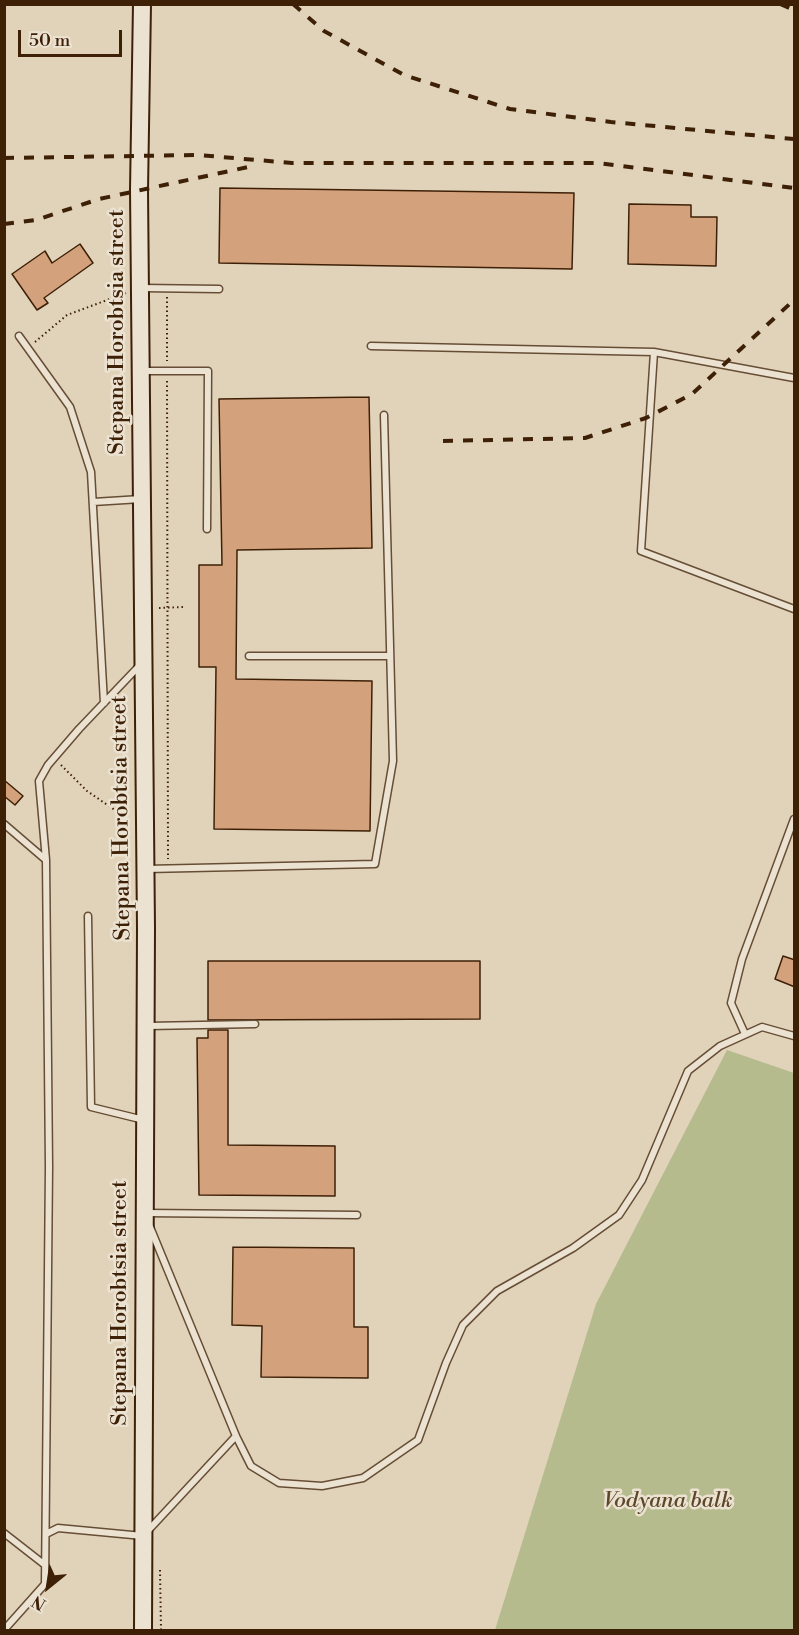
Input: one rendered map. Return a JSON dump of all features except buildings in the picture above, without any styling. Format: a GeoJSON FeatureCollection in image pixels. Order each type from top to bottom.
{"type":"FeatureCollection","features":[{"type":"Feature","properties":{"kind":"main road","name":"Stepana Horobtsia street"},"geometry":{"type":"LineString","coordinates":[[142,4],[140,288],[146,869],[143,1630]]}},
{"type":"Feature","properties":{"kind":"lane"},"geometry":{"type":"LineString","coordinates":[[140,288],[219,289]]}},
{"type":"Feature","properties":{"kind":"lane"},"geometry":{"type":"LineString","coordinates":[[19,336],[70,407],[91,472],[104,703]]}},
{"type":"Feature","properties":{"kind":"lane"},"geometry":{"type":"LineString","coordinates":[[371,346],[654,352],[795,378]]}},
{"type":"Feature","properties":{"kind":"lane"},"geometry":{"type":"LineString","coordinates":[[654,352],[641,551],[795,609]]}},
{"type":"Feature","properties":{"kind":"lane"},"geometry":{"type":"LineString","coordinates":[[141,371],[208,371],[207,529]]}},
{"type":"Feature","properties":{"kind":"lane"},"geometry":{"type":"LineString","coordinates":[[146,869],[375,864],[393,761],[384,415]]}},
{"type":"Feature","properties":{"kind":"lane"},"geometry":{"type":"LineString","coordinates":[[93,502],[141,499]]}},
{"type":"Feature","properties":{"kind":"lane"},"geometry":{"type":"LineString","coordinates":[[249,656],[390,656]]}},
{"type":"Feature","properties":{"kind":"lane"},"geometry":{"type":"LineString","coordinates":[[4,1630],[45,1584],[50,1167],[46,860],[39,781],[54,757],[143,661]]}},
{"type":"Feature","properties":{"kind":"lane"},"geometry":{"type":"LineString","coordinates":[[745,1034],[731,1003],[742,959],[795,819]]}},
{"type":"Feature","properties":{"kind":"lane"},"geometry":{"type":"LineString","coordinates":[[4,824],[46,860]]}},
{"type":"Feature","properties":{"kind":"lane"},"geometry":{"type":"LineString","coordinates":[[88,916],[92,1107],[145,1121]]}},
{"type":"Feature","properties":{"kind":"lane"},"geometry":{"type":"LineString","coordinates":[[146,1026],[255,1024]]}},
{"type":"Feature","properties":{"kind":"lane"},"geometry":{"type":"LineString","coordinates":[[357,1215],[144,1213],[250,1466],[279,1484],[322,1486],[363,1478],[418,1440],[446,1363],[463,1325],[496,1291],[573,1248],[619,1215],[642,1180],[688,1071],[720,1046],[762,1027],[795,1036]]}},
{"type":"Feature","properties":{"kind":"lane"},"geometry":{"type":"LineString","coordinates":[[46,1534],[58,1528],[143,1536],[236,1436]]}},
{"type":"Feature","properties":{"kind":"lane"},"geometry":{"type":"LineString","coordinates":[[4,1533],[45,1565]]}},
{"type":"Feature","properties":{"kind":"path"},"geometry":{"type":"LineString","coordinates":[[28,348],[67,315],[140,288]]}},
{"type":"Feature","properties":{"kind":"path"},"geometry":{"type":"LineString","coordinates":[[167,289],[168,869]]}},
{"type":"Feature","properties":{"kind":"path"},"geometry":{"type":"LineString","coordinates":[[142,609],[183,607]]}},
{"type":"Feature","properties":{"kind":"path"},"geometry":{"type":"LineString","coordinates":[[54,757],[70,777],[87,791],[133,822],[134,815]]}},
{"type":"Feature","properties":{"kind":"green space","name":"Vodyana balk"},"geometry":{"type":"Polygon","coordinates":[[[727,1050],[794,1073],[794,1630],[495,1630],[596,1304],[727,1050]]]}},
{"type":"Feature","properties":{"kind":"railway"},"geometry":{"type":"LineString","coordinates":[[293,4],[324,31],[404,75],[510,109],[611,122],[794,139]]}},
{"type":"Feature","properties":{"kind":"railway"},"geometry":{"type":"LineString","coordinates":[[780,4],[794,10]]}},
{"type":"Feature","properties":{"kind":"railway"},"geometry":{"type":"LineString","coordinates":[[4,158],[198,155],[292,163],[598,163],[794,188]]}},
{"type":"Feature","properties":{"kind":"railway"},"geometry":{"type":"LineString","coordinates":[[4,224],[36,220],[99,199],[253,166]]}},
{"type":"Feature","properties":{"kind":"railway"},"geometry":{"type":"LineString","coordinates":[[443,441],[585,438],[646,418],[692,394],[794,300]]}}]}
